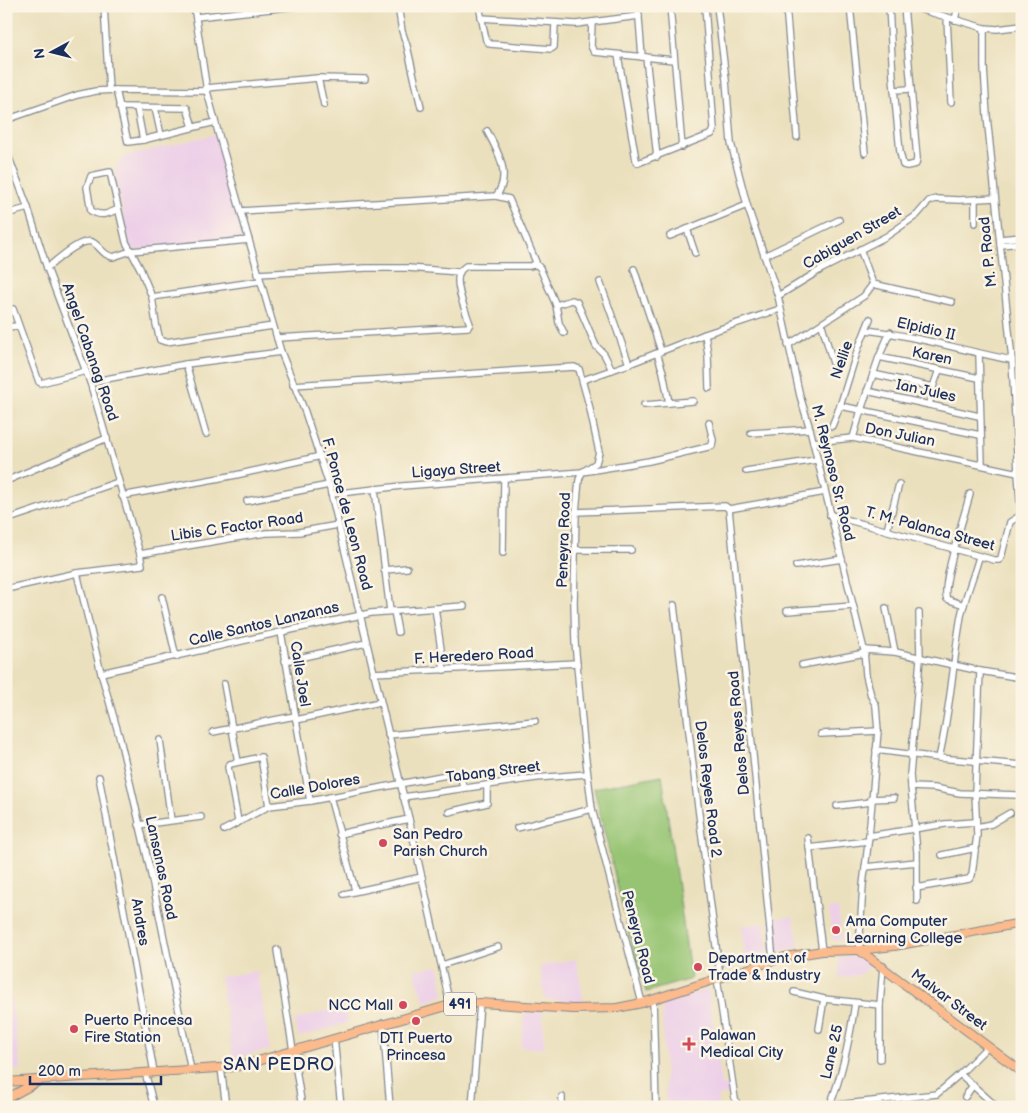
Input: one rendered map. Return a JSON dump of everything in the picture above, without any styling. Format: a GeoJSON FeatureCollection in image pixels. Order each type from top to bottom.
{"type":"FeatureCollection","features":[{"type":"Feature","properties":{"kind":"main road","name":"491"},"geometry":{"type":"LineString","coordinates":[[7,1084],[145,1072],[221,1068],[248,1064],[383,1023],[450,1005],[480,1003],[592,1010],[617,1008],[653,999],[773,960],[800,954],[886,947],[1022,923]]}},
{"type":"Feature","properties":{"kind":"main road"},"geometry":{"type":"LineString","coordinates":[[882,966],[881,954],[886,947]]}},
{"type":"Feature","properties":{"kind":"main road","name":"Malvar Street"},"geometry":{"type":"LineString","coordinates":[[860,950],[1022,1072]]}},
{"type":"Feature","properties":{"kind":"main road"},"geometry":{"type":"LineString","coordinates":[[6,1099],[42,1080]]}},
{"type":"Feature","properties":{"kind":"street"},"geometry":{"type":"LineString","coordinates":[[104,6],[108,90]]}},
{"type":"Feature","properties":{"kind":"street","name":"F. Ponce de Leon Road"},"geometry":{"type":"LineString","coordinates":[[194,6],[207,90],[215,122],[281,352],[305,412],[329,484],[409,819],[450,1005]]}},
{"type":"Feature","properties":{"kind":"street"},"geometry":{"type":"LineString","coordinates":[[196,17],[298,6]]}},
{"type":"Feature","properties":{"kind":"street"},"geometry":{"type":"LineString","coordinates":[[398,6],[402,31],[421,107]]}},
{"type":"Feature","properties":{"kind":"street"},"geometry":{"type":"LineString","coordinates":[[479,6],[486,40],[490,44],[551,50],[554,47],[555,24]]}},
{"type":"Feature","properties":{"kind":"street"},"geometry":{"type":"LineString","coordinates":[[638,6],[657,157]]}},
{"type":"Feature","properties":{"kind":"street"},"geometry":{"type":"LineString","coordinates":[[670,6],[682,147]]}},
{"type":"Feature","properties":{"kind":"street"},"geometry":{"type":"LineString","coordinates":[[618,55],[637,162],[640,164],[712,134],[714,131],[705,6]]}},
{"type":"Feature","properties":{"kind":"street","name":"M. Reynoso Sr. Road"},"geometry":{"type":"LineString","coordinates":[[717,6],[725,72],[729,133],[747,205],[778,296],[788,345],[864,652],[871,696],[876,706],[878,731],[865,867],[860,950]]}},
{"type":"Feature","properties":{"kind":"street"},"geometry":{"type":"LineString","coordinates":[[786,6],[797,137]]}},
{"type":"Feature","properties":{"kind":"street"},"geometry":{"type":"LineString","coordinates":[[850,6],[865,153]]}},
{"type":"Feature","properties":{"kind":"street"},"geometry":{"type":"LineString","coordinates":[[889,6],[894,90],[901,160],[907,166],[916,164],[917,158],[904,6]]}},
{"type":"Feature","properties":{"kind":"street"},"geometry":{"type":"LineString","coordinates":[[909,6],[984,28],[997,29],[1022,26]]}},
{"type":"Feature","properties":{"kind":"street"},"geometry":{"type":"LineString","coordinates":[[955,20],[958,6]]}},
{"type":"Feature","properties":{"kind":"street"},"geometry":{"type":"LineString","coordinates":[[481,18],[555,24],[592,22],[639,16]]}},
{"type":"Feature","properties":{"kind":"street"},"geometry":{"type":"LineString","coordinates":[[947,18],[950,102]]}},
{"type":"Feature","properties":{"kind":"street"},"geometry":{"type":"LineString","coordinates":[[592,22],[592,50],[618,55],[674,60]]}},
{"type":"Feature","properties":{"kind":"street","name":"M. P. Road"},"geometry":{"type":"LineString","coordinates":[[984,28],[986,116],[1012,360],[1022,529]]}},
{"type":"Feature","properties":{"kind":"street"},"geometry":{"type":"LineString","coordinates":[[6,120],[77,95],[108,90],[207,90],[318,78],[365,79]]}},
{"type":"Feature","properties":{"kind":"street"},"geometry":{"type":"LineString","coordinates":[[318,78],[324,105]]}},
{"type":"Feature","properties":{"kind":"street"},"geometry":{"type":"LineString","coordinates":[[894,90],[911,89]]}},
{"type":"Feature","properties":{"kind":"street"},"geometry":{"type":"LineString","coordinates":[[116,90],[127,141],[143,140],[215,122]]}},
{"type":"Feature","properties":{"kind":"street"},"geometry":{"type":"LineString","coordinates":[[119,107],[187,108],[193,127]]}},
{"type":"Feature","properties":{"kind":"street"},"geometry":{"type":"LineString","coordinates":[[137,108],[143,140]]}},
{"type":"Feature","properties":{"kind":"street"},"geometry":{"type":"LineString","coordinates":[[155,108],[162,134]]}},
{"type":"Feature","properties":{"kind":"street"},"geometry":{"type":"LineString","coordinates":[[487,131],[499,153],[503,172],[502,188],[496,196]]}},
{"type":"Feature","properties":{"kind":"street","name":"Angel Cabanag Road"},"geometry":{"type":"LineString","coordinates":[[6,150],[28,208],[47,268],[90,382],[142,565],[77,573]]}},
{"type":"Feature","properties":{"kind":"street"},"geometry":{"type":"LineString","coordinates":[[118,208],[107,214],[98,215],[91,211],[87,187],[91,176],[110,172],[126,242],[140,268],[152,297],[156,324],[162,341],[166,342],[273,326]]}},
{"type":"Feature","properties":{"kind":"street"},"geometry":{"type":"LineString","coordinates":[[241,211],[496,196],[509,199],[536,262],[534,265]]}},
{"type":"Feature","properties":{"kind":"street","name":"Cabiguen Street"},"geometry":{"type":"LineString","coordinates":[[778,296],[822,269],[888,236],[910,221],[929,201],[936,199],[975,200],[995,198]]}},
{"type":"Feature","properties":{"kind":"street"},"geometry":{"type":"LineString","coordinates":[[975,200],[975,223]]}},
{"type":"Feature","properties":{"kind":"street"},"geometry":{"type":"LineString","coordinates":[[670,236],[747,205]]}},
{"type":"Feature","properties":{"kind":"street"},"geometry":{"type":"LineString","coordinates":[[6,214],[28,208]]}},
{"type":"Feature","properties":{"kind":"street"},"geometry":{"type":"LineString","coordinates":[[764,256],[838,220]]}},
{"type":"Feature","properties":{"kind":"street"},"geometry":{"type":"LineString","coordinates":[[687,229],[695,253]]}},
{"type":"Feature","properties":{"kind":"street"},"geometry":{"type":"LineString","coordinates":[[1000,242],[1022,237]]}},
{"type":"Feature","properties":{"kind":"street"},"geometry":{"type":"LineString","coordinates":[[47,268],[80,243],[86,242],[95,244],[102,252],[114,257],[131,251],[249,240]]}},
{"type":"Feature","properties":{"kind":"street"},"geometry":{"type":"LineString","coordinates":[[1000,242],[1022,243]]}},
{"type":"Feature","properties":{"kind":"street"},"geometry":{"type":"LineString","coordinates":[[860,249],[873,284]]}},
{"type":"Feature","properties":{"kind":"street"},"geometry":{"type":"LineString","coordinates":[[277,338],[468,327],[470,324],[461,298],[458,279],[460,272],[466,266],[536,264],[540,268],[556,305],[559,323],[564,334]]}},
{"type":"Feature","properties":{"kind":"street"},"geometry":{"type":"LineString","coordinates":[[258,274],[375,268],[408,268],[460,272]]}},
{"type":"Feature","properties":{"kind":"street"},"geometry":{"type":"LineString","coordinates":[[634,270],[659,352],[669,403]]}},
{"type":"Feature","properties":{"kind":"street"},"geometry":{"type":"LineString","coordinates":[[152,297],[260,281]]}},
{"type":"Feature","properties":{"kind":"street"},"geometry":{"type":"LineString","coordinates":[[600,282],[629,364]]}},
{"type":"Feature","properties":{"kind":"street"},"geometry":{"type":"LineString","coordinates":[[873,284],[952,302]]}},
{"type":"Feature","properties":{"kind":"street"},"geometry":{"type":"LineString","coordinates":[[788,345],[822,325],[864,296],[873,284]]}},
{"type":"Feature","properties":{"kind":"street"},"geometry":{"type":"LineString","coordinates":[[556,305],[572,300],[578,302],[596,346],[604,354],[612,370]]}},
{"type":"Feature","properties":{"kind":"street"},"geometry":{"type":"LineString","coordinates":[[13,309],[39,382],[86,371]]}},
{"type":"Feature","properties":{"kind":"street"},"geometry":{"type":"LineString","coordinates":[[293,385],[574,367],[579,369],[583,380],[705,334],[780,309]]}},
{"type":"Feature","properties":{"kind":"street","name":"Nellie"},"geometry":{"type":"LineString","coordinates":[[832,426],[870,319]]}},
{"type":"Feature","properties":{"kind":"street"},"geometry":{"type":"LineString","coordinates":[[822,325],[835,370]]}},
{"type":"Feature","properties":{"kind":"street"},"geometry":{"type":"LineString","coordinates":[[6,327],[18,326]]}},
{"type":"Feature","properties":{"kind":"street","name":"Elpidio II"},"geometry":{"type":"LineString","coordinates":[[866,330],[890,332],[979,354],[1012,360]]}},
{"type":"Feature","properties":{"kind":"street"},"geometry":{"type":"LineString","coordinates":[[853,438],[879,357],[890,332]]}},
{"type":"Feature","properties":{"kind":"street"},"geometry":{"type":"LineString","coordinates":[[705,334],[709,388]]}},
{"type":"Feature","properties":{"kind":"street"},"geometry":{"type":"LineString","coordinates":[[90,382],[186,364],[281,352]]}},
{"type":"Feature","properties":{"kind":"street"},"geometry":{"type":"LineString","coordinates":[[979,354],[979,416],[982,464]]}},
{"type":"Feature","properties":{"kind":"street","name":"Karen"},"geometry":{"type":"LineString","coordinates":[[879,357],[979,378]]}},
{"type":"Feature","properties":{"kind":"street"},"geometry":{"type":"LineString","coordinates":[[186,364],[206,434]]}},
{"type":"Feature","properties":{"kind":"street"},"geometry":{"type":"LineString","coordinates":[[929,405],[939,370]]}},
{"type":"Feature","properties":{"kind":"street"},"geometry":{"type":"LineString","coordinates":[[874,374],[933,387]]}},
{"type":"Feature","properties":{"kind":"street","name":"Peneyra Road"},"geometry":{"type":"LineString","coordinates":[[583,380],[600,452],[596,463],[582,472],[579,480],[576,512],[574,604],[577,663],[587,774],[592,809],[642,1002]]}},
{"type":"Feature","properties":{"kind":"street","name":"Ian Jules"},"geometry":{"type":"LineString","coordinates":[[867,392],[979,416]]}},
{"type":"Feature","properties":{"kind":"street"},"geometry":{"type":"LineString","coordinates":[[644,405],[693,401]]}},
{"type":"Feature","properties":{"kind":"street"},"geometry":{"type":"LineString","coordinates":[[840,406],[980,435]]}},
{"type":"Feature","properties":{"kind":"street","name":"Ligaya Street"},"geometry":{"type":"LineString","coordinates":[[331,494],[582,472],[649,462],[704,450],[712,446],[713,440],[709,423]]}},
{"type":"Feature","properties":{"kind":"street"},"geometry":{"type":"LineString","coordinates":[[751,433],[810,429]]}},
{"type":"Feature","properties":{"kind":"street"},"geometry":{"type":"LineString","coordinates":[[6,481],[107,438]]}},
{"type":"Feature","properties":{"kind":"street","name":"Don Julian"},"geometry":{"type":"LineString","coordinates":[[812,442],[853,438],[1020,473]]}},
{"type":"Feature","properties":{"kind":"street"},"geometry":{"type":"LineString","coordinates":[[122,496],[236,475],[320,456]]}},
{"type":"Feature","properties":{"kind":"street"},"geometry":{"type":"LineString","coordinates":[[746,471],[816,460]]}},
{"type":"Feature","properties":{"kind":"street"},"geometry":{"type":"LineString","coordinates":[[503,553],[504,479]]}},
{"type":"Feature","properties":{"kind":"street"},"geometry":{"type":"LineString","coordinates":[[6,520],[118,482]]}},
{"type":"Feature","properties":{"kind":"street"},"geometry":{"type":"LineString","coordinates":[[247,501],[329,484]]}},
{"type":"Feature","properties":{"kind":"street"},"geometry":{"type":"LineString","coordinates":[[887,530],[899,484]]}},
{"type":"Feature","properties":{"kind":"street"},"geometry":{"type":"LineString","coordinates":[[375,489],[384,570],[398,632]]}},
{"type":"Feature","properties":{"kind":"street"},"geometry":{"type":"LineString","coordinates":[[576,512],[727,507],[825,492]]}},
{"type":"Feature","properties":{"kind":"street"},"geometry":{"type":"LineString","coordinates":[[964,605],[947,598],[945,595],[946,580],[970,494]]}},
{"type":"Feature","properties":{"kind":"street","name":"Delos Reyes Road"},"geometry":{"type":"LineString","coordinates":[[727,507],[773,960]]}},
{"type":"Feature","properties":{"kind":"street","name":"T. M. Palanca Street"},"geometry":{"type":"LineString","coordinates":[[830,515],[955,551],[999,560],[1010,522],[1021,515]]}},
{"type":"Feature","properties":{"kind":"street","name":"Libis C Factor Road"},"geometry":{"type":"LineString","coordinates":[[140,554],[258,534],[299,532],[338,525]]}},
{"type":"Feature","properties":{"kind":"street"},"geometry":{"type":"LineString","coordinates":[[575,550],[632,550]]}},
{"type":"Feature","properties":{"kind":"street"},"geometry":{"type":"LineString","coordinates":[[939,758],[964,605],[979,557]]}},
{"type":"Feature","properties":{"kind":"street"},"geometry":{"type":"LineString","coordinates":[[796,566],[842,559]]}},
{"type":"Feature","properties":{"kind":"street"},"geometry":{"type":"LineString","coordinates":[[384,570],[407,568]]}},
{"type":"Feature","properties":{"kind":"street"},"geometry":{"type":"LineString","coordinates":[[6,589],[77,573]]}},
{"type":"Feature","properties":{"kind":"street","name":"Lansanas Road"},"geometry":{"type":"LineString","coordinates":[[77,573],[101,673],[120,739],[191,1070]]}},
{"type":"Feature","properties":{"kind":"street"},"geometry":{"type":"LineString","coordinates":[[162,597],[176,656]]}},
{"type":"Feature","properties":{"kind":"street","name":"Delos Reyes Road 2"},"geometry":{"type":"LineString","coordinates":[[674,605],[734,1098],[738,1107]]}},
{"type":"Feature","properties":{"kind":"street","name":"Calle Santos Lanzanas"},"geometry":{"type":"LineString","coordinates":[[101,673],[360,615],[464,606]]}},
{"type":"Feature","properties":{"kind":"street"},"geometry":{"type":"LineString","coordinates":[[787,611],[853,606]]}},
{"type":"Feature","properties":{"kind":"street"},"geometry":{"type":"LineString","coordinates":[[435,608],[444,670]]}},
{"type":"Feature","properties":{"kind":"street"},"geometry":{"type":"LineString","coordinates":[[886,608],[895,652]]}},
{"type":"Feature","properties":{"kind":"street"},"geometry":{"type":"LineString","coordinates":[[917,901],[916,830],[911,787],[911,755],[920,658],[919,613]]}},
{"type":"Feature","properties":{"kind":"street","name":"Calle Joel"},"geometry":{"type":"LineString","coordinates":[[281,632],[310,801]]}},
{"type":"Feature","properties":{"kind":"street"},"geometry":{"type":"LineString","coordinates":[[286,661],[366,643]]}},
{"type":"Feature","properties":{"kind":"street"},"geometry":{"type":"LineString","coordinates":[[802,665],[864,652],[895,652],[980,671],[1022,678]]}},
{"type":"Feature","properties":{"kind":"street","name":"F. Heredero Road"},"geometry":{"type":"LineString","coordinates":[[373,673],[577,663]]}},
{"type":"Feature","properties":{"kind":"street"},"geometry":{"type":"LineString","coordinates":[[916,888],[970,879],[972,875],[977,825],[974,793],[980,671]]}},
{"type":"Feature","properties":{"kind":"street"},"geometry":{"type":"LineString","coordinates":[[224,684],[238,762]]}},
{"type":"Feature","properties":{"kind":"street"},"geometry":{"type":"LineString","coordinates":[[213,732],[232,727],[295,718],[380,702]]}},
{"type":"Feature","properties":{"kind":"street"},"geometry":{"type":"LineString","coordinates":[[388,735],[535,721]]}},
{"type":"Feature","properties":{"kind":"street"},"geometry":{"type":"LineString","coordinates":[[821,734],[878,731]]}},
{"type":"Feature","properties":{"kind":"street"},"geometry":{"type":"LineString","coordinates":[[160,740],[171,820]]}},
{"type":"Feature","properties":{"kind":"street"},"geometry":{"type":"LineString","coordinates":[[876,750],[939,758],[1022,765]]}},
{"type":"Feature","properties":{"kind":"street"},"geometry":{"type":"LineString","coordinates":[[238,821],[228,766],[230,764],[260,756],[262,758],[269,806]]}},
{"type":"Feature","properties":{"kind":"street","name":"Calle Dolores"},"geometry":{"type":"LineString","coordinates":[[224,830],[269,806],[330,798],[399,783],[457,773],[461,776],[463,788]]}},
{"type":"Feature","properties":{"kind":"street","name":"Tabang Street"},"geometry":{"type":"LineString","coordinates":[[403,798],[536,778],[587,774]]}},
{"type":"Feature","properties":{"kind":"street","name":"Andres"},"geometry":{"type":"LineString","coordinates":[[100,777],[154,1072]]}},
{"type":"Feature","properties":{"kind":"street"},"geometry":{"type":"LineString","coordinates":[[449,812],[487,803],[487,785]]}},
{"type":"Feature","properties":{"kind":"street"},"geometry":{"type":"LineString","coordinates":[[911,787],[934,788],[960,793],[1017,794]]}},
{"type":"Feature","properties":{"kind":"street"},"geometry":{"type":"LineString","coordinates":[[330,798],[355,890]]}},
{"type":"Feature","properties":{"kind":"street"},"geometry":{"type":"LineString","coordinates":[[837,806],[894,798]]}},
{"type":"Feature","properties":{"kind":"street"},"geometry":{"type":"LineString","coordinates":[[517,828],[592,809]]}},
{"type":"Feature","properties":{"kind":"street"},"geometry":{"type":"LineString","coordinates":[[809,848],[945,824],[991,824],[1010,813]]}},
{"type":"Feature","properties":{"kind":"street"},"geometry":{"type":"LineString","coordinates":[[139,825],[201,816]]}},
{"type":"Feature","properties":{"kind":"street"},"geometry":{"type":"LineString","coordinates":[[339,834],[409,819]]}},
{"type":"Feature","properties":{"kind":"street"},"geometry":{"type":"LineString","coordinates":[[808,838],[822,951]]}},
{"type":"Feature","properties":{"kind":"street"},"geometry":{"type":"LineString","coordinates":[[942,854],[976,848]]}},
{"type":"Feature","properties":{"kind":"street"},"geometry":{"type":"LineString","coordinates":[[865,867],[917,862]]}},
{"type":"Feature","properties":{"kind":"street"},"geometry":{"type":"LineString","coordinates":[[344,894],[355,890],[422,877]]}},
{"type":"Feature","properties":{"kind":"street"},"geometry":{"type":"LineString","coordinates":[[442,965],[498,947]]}},
{"type":"Feature","properties":{"kind":"street"},"geometry":{"type":"LineString","coordinates":[[277,950],[302,1107]]}},
{"type":"Feature","properties":{"kind":"street"},"geometry":{"type":"LineString","coordinates":[[880,1059],[882,966]]}},
{"type":"Feature","properties":{"kind":"street"},"geometry":{"type":"LineString","coordinates":[[794,992],[824,999],[880,1005]]}},
{"type":"Feature","properties":{"kind":"street"},"geometry":{"type":"LineString","coordinates":[[653,999],[656,1107]]}},
{"type":"Feature","properties":{"kind":"street"},"geometry":{"type":"LineString","coordinates":[[819,1029],[824,999]]}},
{"type":"Feature","properties":{"kind":"street"},"geometry":{"type":"LineString","coordinates":[[480,1003],[472,1106],[505,1107]]}},
{"type":"Feature","properties":{"kind":"street","name":"Lane 25"},"geometry":{"type":"LineString","coordinates":[[830,1106],[840,1080],[855,1003]]}},
{"type":"Feature","properties":{"kind":"street"},"geometry":{"type":"LineString","coordinates":[[383,1023],[390,1107]]}},
{"type":"Feature","properties":{"kind":"street"},"geometry":{"type":"LineString","coordinates":[[334,1038],[341,1107]]}},
{"type":"Feature","properties":{"kind":"street"},"geometry":{"type":"LineString","coordinates":[[818,1107],[931,1096],[942,1091],[988,1046]]}},
{"type":"Feature","properties":{"kind":"street"},"geometry":{"type":"LineString","coordinates":[[221,1068],[226,1107]]}},
{"type":"Feature","properties":{"kind":"street"},"geometry":{"type":"LineString","coordinates":[[145,1072],[154,1107]]}},
{"type":"Feature","properties":{"kind":"street"},"geometry":{"type":"LineString","coordinates":[[960,1074],[993,1105]]}},
{"type":"Feature","properties":{"kind":"street"},"geometry":{"type":"LineString","coordinates":[[964,1097],[972,1085]]}},
{"type":"Feature","properties":{"kind":"street"},"geometry":{"type":"LineString","coordinates":[[562,1097],[562,1107]]}},
{"type":"Feature","properties":{"kind":"shaded area"},"geometry":{"type":"Polygon","coordinates":[[[216,134],[245,240],[131,251],[114,171],[123,157],[216,134]]]}},
{"type":"Feature","properties":{"kind":"shaded area"},"geometry":{"type":"Polygon","coordinates":[[[1018,377],[1022,377],[1022,465],[1021,465],[1018,377]]]}},
{"type":"Feature","properties":{"kind":"shaded area","name":"Ama Computer Learning College"},"geometry":{"type":"Polygon","coordinates":[[[838,908],[842,940],[833,941],[829,909],[838,908]]]}},
{"type":"Feature","properties":{"kind":"shaded area"},"geometry":{"type":"Polygon","coordinates":[[[793,916],[799,946],[774,953],[770,919],[793,916]]]}},
{"type":"Feature","properties":{"kind":"shaded area"},"geometry":{"type":"Polygon","coordinates":[[[764,923],[769,956],[746,964],[741,926],[764,923]]]}},
{"type":"Feature","properties":{"kind":"shaded area"},"geometry":{"type":"Polygon","coordinates":[[[6,951],[11,998],[21,1070],[6,1069],[6,951]]]}},
{"type":"Feature","properties":{"kind":"shaded area"},"geometry":{"type":"Polygon","coordinates":[[[861,956],[871,966],[859,975],[839,978],[839,957],[861,956]]]}},
{"type":"Feature","properties":{"kind":"shaded area"},"geometry":{"type":"Polygon","coordinates":[[[576,959],[584,1003],[545,999],[540,966],[576,959]]]}},
{"type":"Feature","properties":{"kind":"shaded area"},"geometry":{"type":"Polygon","coordinates":[[[439,966],[444,995],[425,1002],[414,970],[439,966]]]}},
{"type":"Feature","properties":{"kind":"shaded area"},"geometry":{"type":"Polygon","coordinates":[[[257,971],[270,1050],[233,1058],[220,977],[257,971]]]}},
{"type":"Feature","properties":{"kind":"shaded area","name":"Palawan Medical City"},"geometry":{"type":"Polygon","coordinates":[[[708,989],[721,1085],[730,1085],[731,1094],[718,1096],[719,1107],[666,1107],[662,1003],[708,989]]]}},
{"type":"Feature","properties":{"kind":"shaded area"},"geometry":{"type":"Polygon","coordinates":[[[343,1006],[348,1023],[299,1037],[294,1020],[343,1006]]]}},
{"type":"Feature","properties":{"kind":"shaded area"},"geometry":{"type":"Polygon","coordinates":[[[525,1011],[542,1012],[544,1049],[521,1047],[525,1011]]]}},
{"type":"Feature","properties":{"kind":"green space"},"geometry":{"type":"Polygon","coordinates":[[[662,775],[691,979],[646,992],[628,931],[594,788],[662,775]]]}},
{"type":"Feature","properties":{"kind":"place","name":"San Pedro Parish Church"},"geometry":{"type":"Point","coordinates":[383,843]}},
{"type":"Feature","properties":{"kind":"place","name":"Ama Computer Learning College"},"geometry":{"type":"Point","coordinates":[836,930]}},
{"type":"Feature","properties":{"kind":"place","name":"Department of Trade & Industry"},"geometry":{"type":"Point","coordinates":[698,967]}},
{"type":"Feature","properties":{"kind":"place","name":"NCC Mall"},"geometry":{"type":"Point","coordinates":[403,1005]}},
{"type":"Feature","properties":{"kind":"place","name":"DTI Puerto Princesa"},"geometry":{"type":"Point","coordinates":[416,1021]}},
{"type":"Feature","properties":{"kind":"place","name":"Puerto Princesa Fire Station"},"geometry":{"type":"Point","coordinates":[74,1029]}},
{"type":"Feature","properties":{"kind":"place","name":"Palawan Medical City"},"geometry":{"type":"Point","coordinates":[689,1044]}},
{"type":"Feature","properties":{"kind":"district","name":"SAN PEDRO"},"geometry":{"type":"Point","coordinates":[279,1064]}}]}
